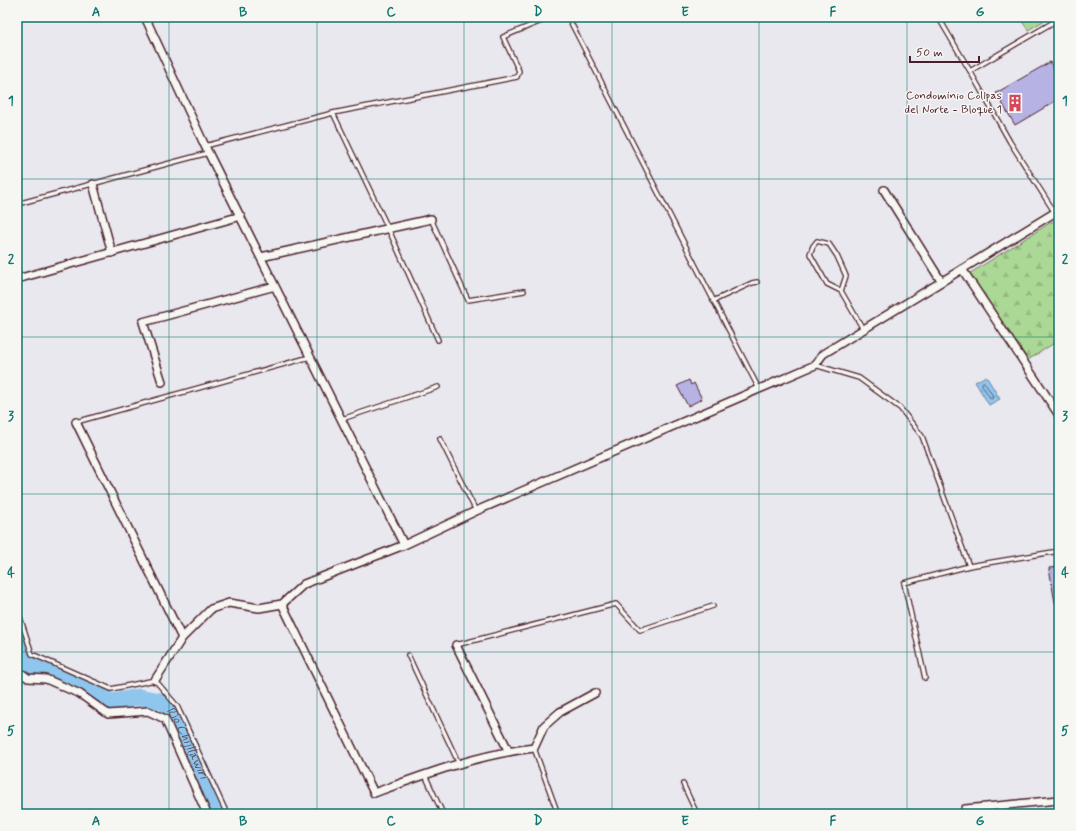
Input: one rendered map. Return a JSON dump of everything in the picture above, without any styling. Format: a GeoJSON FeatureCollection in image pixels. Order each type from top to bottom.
{"type":"FeatureCollection","features":[{"type":"Feature","properties":{"kind":"street"},"geometry":{"type":"LineString","coordinates":[[145,17],[209,153],[404,545]]}},
{"type":"Feature","properties":{"kind":"street"},"geometry":{"type":"LineString","coordinates":[[93,184],[112,253]]}},
{"type":"Feature","properties":{"kind":"street"},"geometry":{"type":"LineString","coordinates":[[884,190],[941,282]]}},
{"type":"Feature","properties":{"kind":"street"},"geometry":{"type":"LineString","coordinates":[[155,680],[182,638],[211,609],[230,603],[259,608],[282,604],[304,584],[404,545],[476,511],[815,365],[823,354],[1057,212]]}},
{"type":"Feature","properties":{"kind":"street"},"geometry":{"type":"LineString","coordinates":[[17,279],[241,216]]}},
{"type":"Feature","properties":{"kind":"street"},"geometry":{"type":"LineString","coordinates":[[261,257],[431,219]]}},
{"type":"Feature","properties":{"kind":"street"},"geometry":{"type":"LineString","coordinates":[[962,269],[1059,416]]}},
{"type":"Feature","properties":{"kind":"street"},"geometry":{"type":"LineString","coordinates":[[162,382],[143,322],[275,286]]}},
{"type":"Feature","properties":{"kind":"street"},"geometry":{"type":"LineString","coordinates":[[76,422],[182,638]]}},
{"type":"Feature","properties":{"kind":"street"},"geometry":{"type":"LineString","coordinates":[[282,604],[374,793],[424,774],[508,750],[534,748],[544,726],[560,712],[595,693]]}},
{"type":"Feature","properties":{"kind":"street"},"geometry":{"type":"LineString","coordinates":[[456,646],[508,750]]}},
{"type":"Feature","properties":{"kind":"street"},"geometry":{"type":"LineString","coordinates":[[17,670],[28,678],[46,679],[80,694],[108,714],[148,711],[165,719],[207,814]]}},
{"type":"Feature","properties":{"kind":"street"},"geometry":{"type":"LineString","coordinates":[[965,809],[1059,800]]}},
{"type":"Feature","properties":{"kind":"lane"},"geometry":{"type":"LineString","coordinates":[[206,146],[333,113],[517,77],[519,71],[503,37],[551,17]]}},
{"type":"Feature","properties":{"kind":"lane"},"geometry":{"type":"LineString","coordinates":[[568,17],[759,389]]}},
{"type":"Feature","properties":{"kind":"lane"},"geometry":{"type":"LineString","coordinates":[[940,20],[1010,142],[1057,212]]}},
{"type":"Feature","properties":{"kind":"lane"},"geometry":{"type":"LineString","coordinates":[[970,71],[1057,20]]}},
{"type":"Feature","properties":{"kind":"lane"},"geometry":{"type":"LineString","coordinates":[[333,113],[388,228],[438,340]]}},
{"type":"Feature","properties":{"kind":"lane"},"geometry":{"type":"LineString","coordinates":[[17,204],[209,153]]}},
{"type":"Feature","properties":{"kind":"lane"},"geometry":{"type":"LineString","coordinates":[[431,219],[468,300],[524,290]]}},
{"type":"Feature","properties":{"kind":"lane"},"geometry":{"type":"LineString","coordinates":[[841,291],[846,276],[837,256],[829,244],[817,241],[810,254],[827,284],[841,291],[863,329]]}},
{"type":"Feature","properties":{"kind":"lane"},"geometry":{"type":"LineString","coordinates":[[713,301],[757,282]]}},
{"type":"Feature","properties":{"kind":"lane"},"geometry":{"type":"LineString","coordinates":[[76,422],[310,357]]}},
{"type":"Feature","properties":{"kind":"lane"},"geometry":{"type":"LineString","coordinates":[[815,365],[859,378],[900,408],[922,436],[969,566]]}},
{"type":"Feature","properties":{"kind":"lane"},"geometry":{"type":"LineString","coordinates":[[342,420],[438,387]]}},
{"type":"Feature","properties":{"kind":"lane"},"geometry":{"type":"LineString","coordinates":[[440,439],[476,511]]}},
{"type":"Feature","properties":{"kind":"lane"},"geometry":{"type":"LineString","coordinates":[[924,678],[904,583],[969,566],[1059,551]]}},
{"type":"Feature","properties":{"kind":"lane"},"geometry":{"type":"LineString","coordinates":[[456,646],[616,604],[640,630],[713,606]]}},
{"type":"Feature","properties":{"kind":"lane"},"geometry":{"type":"LineString","coordinates":[[17,608],[32,654],[111,689],[155,680],[177,706],[227,814]]}},
{"type":"Feature","properties":{"kind":"lane"},"geometry":{"type":"LineString","coordinates":[[408,655],[459,764]]}},
{"type":"Feature","properties":{"kind":"lane"},"geometry":{"type":"LineString","coordinates":[[534,748],[558,814]]}},
{"type":"Feature","properties":{"kind":"lane"},"geometry":{"type":"LineString","coordinates":[[424,774],[443,814]]}},
{"type":"Feature","properties":{"kind":"lane"},"geometry":{"type":"LineString","coordinates":[[683,784],[697,814]]}},
{"type":"Feature","properties":{"kind":"green space"},"geometry":{"type":"Polygon","coordinates":[[[1019,17],[1050,17],[1028,30],[1019,17]]]}},
{"type":"Feature","properties":{"kind":"green space"},"geometry":{"type":"Polygon","coordinates":[[[1053,221],[1059,231],[1059,340],[1028,360],[969,274],[1053,221]]]}},
{"type":"Feature","properties":{"kind":"water"},"geometry":{"type":"Polygon","coordinates":[[[986,376],[1000,399],[989,405],[975,382],[986,376]]]}},
{"type":"Feature","properties":{"kind":"building"},"geometry":{"type":"Polygon","coordinates":[[[1050,62],[1059,79],[1059,99],[1015,125],[996,93],[1050,62]]]}},
{"type":"Feature","properties":{"kind":"building"},"geometry":{"type":"Polygon","coordinates":[[[689,380],[691,385],[694,383],[702,399],[688,406],[677,386],[689,380]]]}},
{"type":"Feature","properties":{"kind":"building"},"geometry":{"type":"Polygon","coordinates":[[[1059,567],[1059,603],[1055,603],[1049,568],[1059,567]]]}},
{"type":"Feature","properties":{"kind":"waterway","name":"Río Chijllawiri"},"geometry":{"type":"LineString","coordinates":[[17,638],[25,662],[71,678],[111,702],[139,697],[164,702],[177,718],[221,814]]}},
{"type":"Feature","properties":{"kind":"place","name":"Condominio Collpas del Norte - Bloque 1"},"geometry":{"type":"Point","coordinates":[1015,103]}}]}
